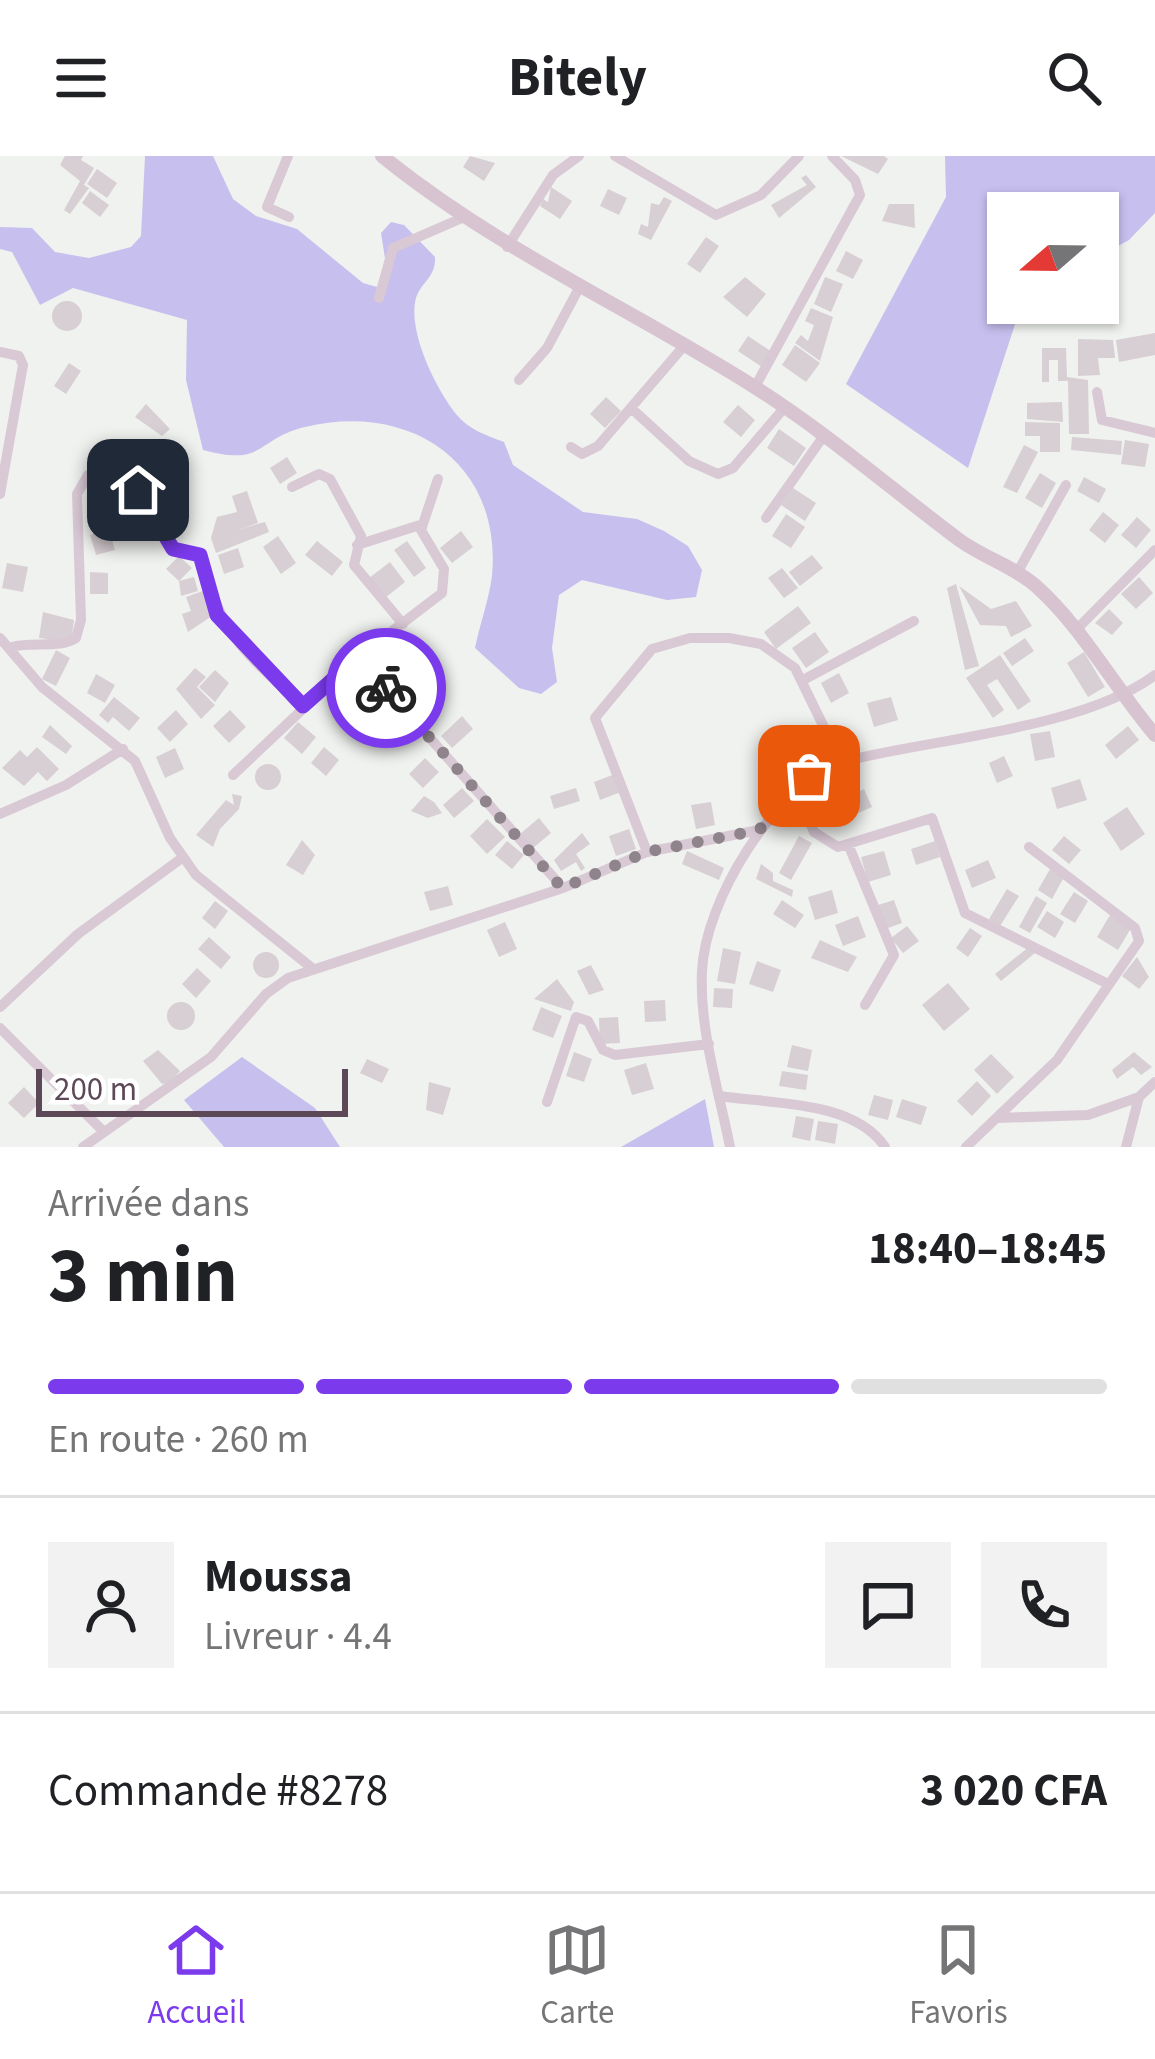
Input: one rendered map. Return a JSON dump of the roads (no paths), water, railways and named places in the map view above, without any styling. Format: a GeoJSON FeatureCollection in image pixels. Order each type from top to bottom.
{"type":"FeatureCollection","features":[{"type":"Feature","properties":{"kind":"street"},"geometry":{"type":"LineString","coordinates":[[288,156],[267,207],[289,217]]}},
{"type":"Feature","properties":{"kind":"street"},"geometry":{"type":"LineString","coordinates":[[382,156],[507,247],[755,387],[825,434],[970,548],[1017,573],[1076,630],[1120,696],[1155,735]]}},
{"type":"Feature","properties":{"kind":"street"},"geometry":{"type":"LineString","coordinates":[[623,157],[716,214],[761,194],[799,156]]}},
{"type":"Feature","properties":{"kind":"street"},"geometry":{"type":"LineString","coordinates":[[755,387],[860,195],[855,180],[832,156]]}},
{"type":"Feature","properties":{"kind":"street"},"geometry":{"type":"LineString","coordinates":[[507,247],[553,175],[573,157]]}},
{"type":"Feature","properties":{"kind":"street"},"geometry":{"type":"LineString","coordinates":[[379,298],[394,248],[462,218]]}},
{"type":"Feature","properties":{"kind":"street"},"geometry":{"type":"LineString","coordinates":[[519,380],[547,348],[579,288]]}},
{"type":"Feature","properties":{"kind":"street"},"geometry":{"type":"LineString","coordinates":[[571,447],[591,452],[683,347]]}},
{"type":"Feature","properties":{"kind":"street"},"geometry":{"type":"LineString","coordinates":[[0,352],[19,356],[23,365],[4,451],[0,494]]}},
{"type":"Feature","properties":{"kind":"street"},"geometry":{"type":"LineString","coordinates":[[1096,392],[1102,420],[1155,433]]}},
{"type":"Feature","properties":{"kind":"street"},"geometry":{"type":"LineString","coordinates":[[631,408],[689,461],[718,474],[733,468],[785,407]]}},
{"type":"Feature","properties":{"kind":"street"},"geometry":{"type":"LineString","coordinates":[[766,518],[825,434]]}},
{"type":"Feature","properties":{"kind":"street"},"geometry":{"type":"LineString","coordinates":[[11,647],[34,641],[65,644],[76,638],[81,620],[77,494],[88,475],[120,460],[173,549],[200,555],[224,625],[303,706]]}},
{"type":"Feature","properties":{"kind":"street"},"geometry":{"type":"LineString","coordinates":[[292,487],[326,476],[360,533],[354,565],[403,624]]}},
{"type":"Feature","properties":{"kind":"street"},"geometry":{"type":"LineString","coordinates":[[233,775],[358,657],[434,602],[445,583],[444,569],[421,525],[438,479]]}},
{"type":"Feature","properties":{"kind":"street"},"geometry":{"type":"LineString","coordinates":[[1017,573],[1066,485]]}},
{"type":"Feature","properties":{"kind":"street"},"geometry":{"type":"LineString","coordinates":[[357,545],[421,525]]}},
{"type":"Feature","properties":{"kind":"street"},"geometry":{"type":"LineString","coordinates":[[1076,630],[1155,550]]}},
{"type":"Feature","properties":{"kind":"street"},"geometry":{"type":"LineString","coordinates":[[803,680],[914,621]]}},
{"type":"Feature","properties":{"kind":"street"},"geometry":{"type":"LineString","coordinates":[[0,638],[42,688],[123,749],[140,768],[182,858],[312,968]]}},
{"type":"Feature","properties":{"kind":"street"},"geometry":{"type":"LineString","coordinates":[[647,852],[595,718],[650,652],[690,638],[761,644],[803,680],[841,762]]}},
{"type":"Feature","properties":{"kind":"street"},"geometry":{"type":"LineString","coordinates":[[358,657],[562,888]]}},
{"type":"Feature","properties":{"kind":"street"},"geometry":{"type":"LineString","coordinates":[[730,1147],[701,989],[706,941],[759,830],[795,787],[841,762],[1120,696],[1155,675]]}},
{"type":"Feature","properties":{"kind":"street"},"geometry":{"type":"LineString","coordinates":[[0,814],[66,785],[123,749]]}},
{"type":"Feature","properties":{"kind":"street"},"geometry":{"type":"LineString","coordinates":[[795,787],[814,832],[830,844],[848,844],[928,816],[965,913],[1106,982]]}},
{"type":"Feature","properties":{"kind":"street"},"geometry":{"type":"LineString","coordinates":[[83,1147],[211,1058],[276,985],[312,968],[562,888],[647,852],[759,830]]}},
{"type":"Feature","properties":{"kind":"street"},"geometry":{"type":"LineString","coordinates":[[848,844],[894,955],[866,1005]]}},
{"type":"Feature","properties":{"kind":"street"},"geometry":{"type":"LineString","coordinates":[[966,1147],[1069,1046],[1106,982],[1135,950],[1136,928],[1030,847]]}},
{"type":"Feature","properties":{"kind":"street"},"geometry":{"type":"LineString","coordinates":[[0,1007],[78,934],[182,858]]}},
{"type":"Feature","properties":{"kind":"street"},"geometry":{"type":"LineString","coordinates":[[547,1102],[576,1017],[588,1021],[603,1050],[615,1055],[710,1044]]}},
{"type":"Feature","properties":{"kind":"street"},"geometry":{"type":"LineString","coordinates":[[0,1028],[104,1131]]}},
{"type":"Feature","properties":{"kind":"street"},"geometry":{"type":"LineString","coordinates":[[997,1118],[1088,1115],[1139,1097],[1155,1082]]}},
{"type":"Feature","properties":{"kind":"street"},"geometry":{"type":"LineString","coordinates":[[720,1096],[843,1115],[869,1129],[885,1147]]}},
{"type":"Feature","properties":{"kind":"street"},"geometry":{"type":"LineString","coordinates":[[1126,1147],[1139,1097]]}}]}
